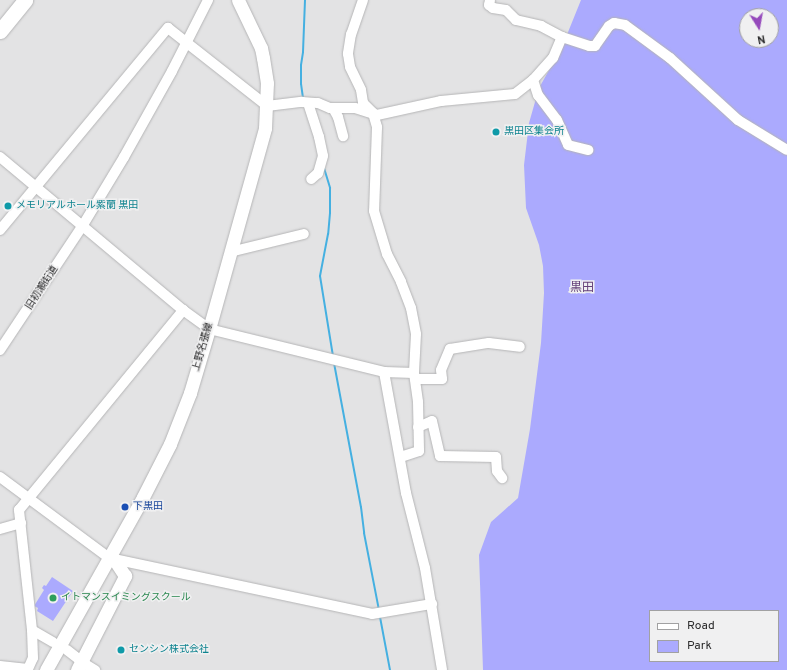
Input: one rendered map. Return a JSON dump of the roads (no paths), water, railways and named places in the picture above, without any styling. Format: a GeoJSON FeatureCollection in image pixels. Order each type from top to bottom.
{"type":"FeatureCollection","features":[{"type":"Feature","properties":{"kind":"highway"},"geometry":{"type":"LineString","coordinates":[[0,31],[25,0]]}},
{"type":"Feature","properties":{"kind":"main road","name":"上野名張線"},"geometry":{"type":"LineString","coordinates":[[49,666],[111,558],[170,444],[190,393],[209,329],[265,128],[267,106],[267,83],[261,48],[238,0]]}},
{"type":"Feature","properties":{"kind":"main road"},"geometry":{"type":"LineString","coordinates":[[80,666],[125,576],[111,558]]}},
{"type":"Feature","properties":{"kind":"street","name":"旧初瀬街道"},"geometry":{"type":"LineString","coordinates":[[0,350],[83,225],[124,157],[187,42],[208,0]]}},
{"type":"Feature","properties":{"kind":"street"},"geometry":{"type":"LineString","coordinates":[[363,0],[351,34],[348,54],[350,67],[361,90],[362,104],[373,113],[377,127],[378,142],[374,211],[387,254],[401,282],[411,308],[416,334],[415,376],[418,402],[419,451],[401,457]]}},
{"type":"Feature","properties":{"kind":"street"},"geometry":{"type":"LineString","coordinates":[[490,0],[489,5],[493,8],[506,10],[516,20],[541,26],[589,46],[595,46],[609,26],[614,23],[625,25],[670,58],[738,120],[787,150]]}},
{"type":"Feature","properties":{"kind":"street"},"geometry":{"type":"LineString","coordinates":[[0,230],[168,28],[267,106],[305,102],[333,108],[355,108],[377,115],[442,101],[515,94],[533,80],[553,58],[562,36]]}},
{"type":"Feature","properties":{"kind":"street"},"geometry":{"type":"LineString","coordinates":[[533,80],[538,95],[557,120],[568,145],[588,150]]}},
{"type":"Feature","properties":{"kind":"street"},"geometry":{"type":"LineString","coordinates":[[305,102],[320,137],[323,156],[318,173],[311,179]]}},
{"type":"Feature","properties":{"kind":"street"},"geometry":{"type":"LineString","coordinates":[[333,108],[338,117],[343,136]]}},
{"type":"Feature","properties":{"kind":"street"},"geometry":{"type":"LineString","coordinates":[[0,157],[183,310],[209,329],[384,372],[442,379],[441,370],[450,349],[489,343],[520,347]]}},
{"type":"Feature","properties":{"kind":"street"},"geometry":{"type":"LineString","coordinates":[[230,252],[304,234]]}},
{"type":"Feature","properties":{"kind":"street"},"geometry":{"type":"LineString","coordinates":[[0,666],[28,669],[33,658],[32,630],[19,510],[183,310]]}},
{"type":"Feature","properties":{"kind":"street"},"geometry":{"type":"LineString","coordinates":[[384,372],[401,457],[406,493],[432,604],[442,670]]}},
{"type":"Feature","properties":{"kind":"street"},"geometry":{"type":"LineString","coordinates":[[418,427],[432,421],[440,456],[496,457],[497,471],[502,478]]}},
{"type":"Feature","properties":{"kind":"street"},"geometry":{"type":"LineString","coordinates":[[0,477],[111,558],[372,614],[432,604]]}},
{"type":"Feature","properties":{"kind":"street"},"geometry":{"type":"LineString","coordinates":[[0,529],[21,523]]}},
{"type":"Feature","properties":{"kind":"street"},"geometry":{"type":"LineString","coordinates":[[32,630],[53,642]]}},
{"type":"Feature","properties":{"kind":"street"},"geometry":{"type":"LineString","coordinates":[[67,650],[80,666],[95,670]]}},
{"type":"Feature","properties":{"kind":"waterway"},"geometry":{"type":"LineString","coordinates":[[303,98],[301,65],[305,0]]}},
{"type":"Feature","properties":{"kind":"waterway"},"geometry":{"type":"LineString","coordinates":[[324,168],[330,188],[330,213],[328,234],[320,276],[333,356]]}},
{"type":"Feature","properties":{"kind":"waterway"},"geometry":{"type":"LineString","coordinates":[[334,363],[379,610]]}},
{"type":"Feature","properties":{"kind":"waterway"},"geometry":{"type":"LineString","coordinates":[[380,617],[390,670]]}},
{"type":"Feature","properties":{"kind":"place","name":"黒田区集会所"},"geometry":{"type":"Point","coordinates":[496,132]}},
{"type":"Feature","properties":{"kind":"place","name":"メモリアルホール紫蘭 黒田"},"geometry":{"type":"Point","coordinates":[8,206]}},
{"type":"Feature","properties":{"kind":"place","name":"下黒田"},"geometry":{"type":"Point","coordinates":[125,507]}},
{"type":"Feature","properties":{"kind":"place","name":"イトマンスイミングスクール"},"geometry":{"type":"Point","coordinates":[53,598]}},
{"type":"Feature","properties":{"kind":"place","name":"センシン株式会社"},"geometry":{"type":"Point","coordinates":[121,650]}},
{"type":"Feature","properties":{"kind":"district","name":"黒田"},"geometry":{"type":"Point","coordinates":[582,289]}}]}
